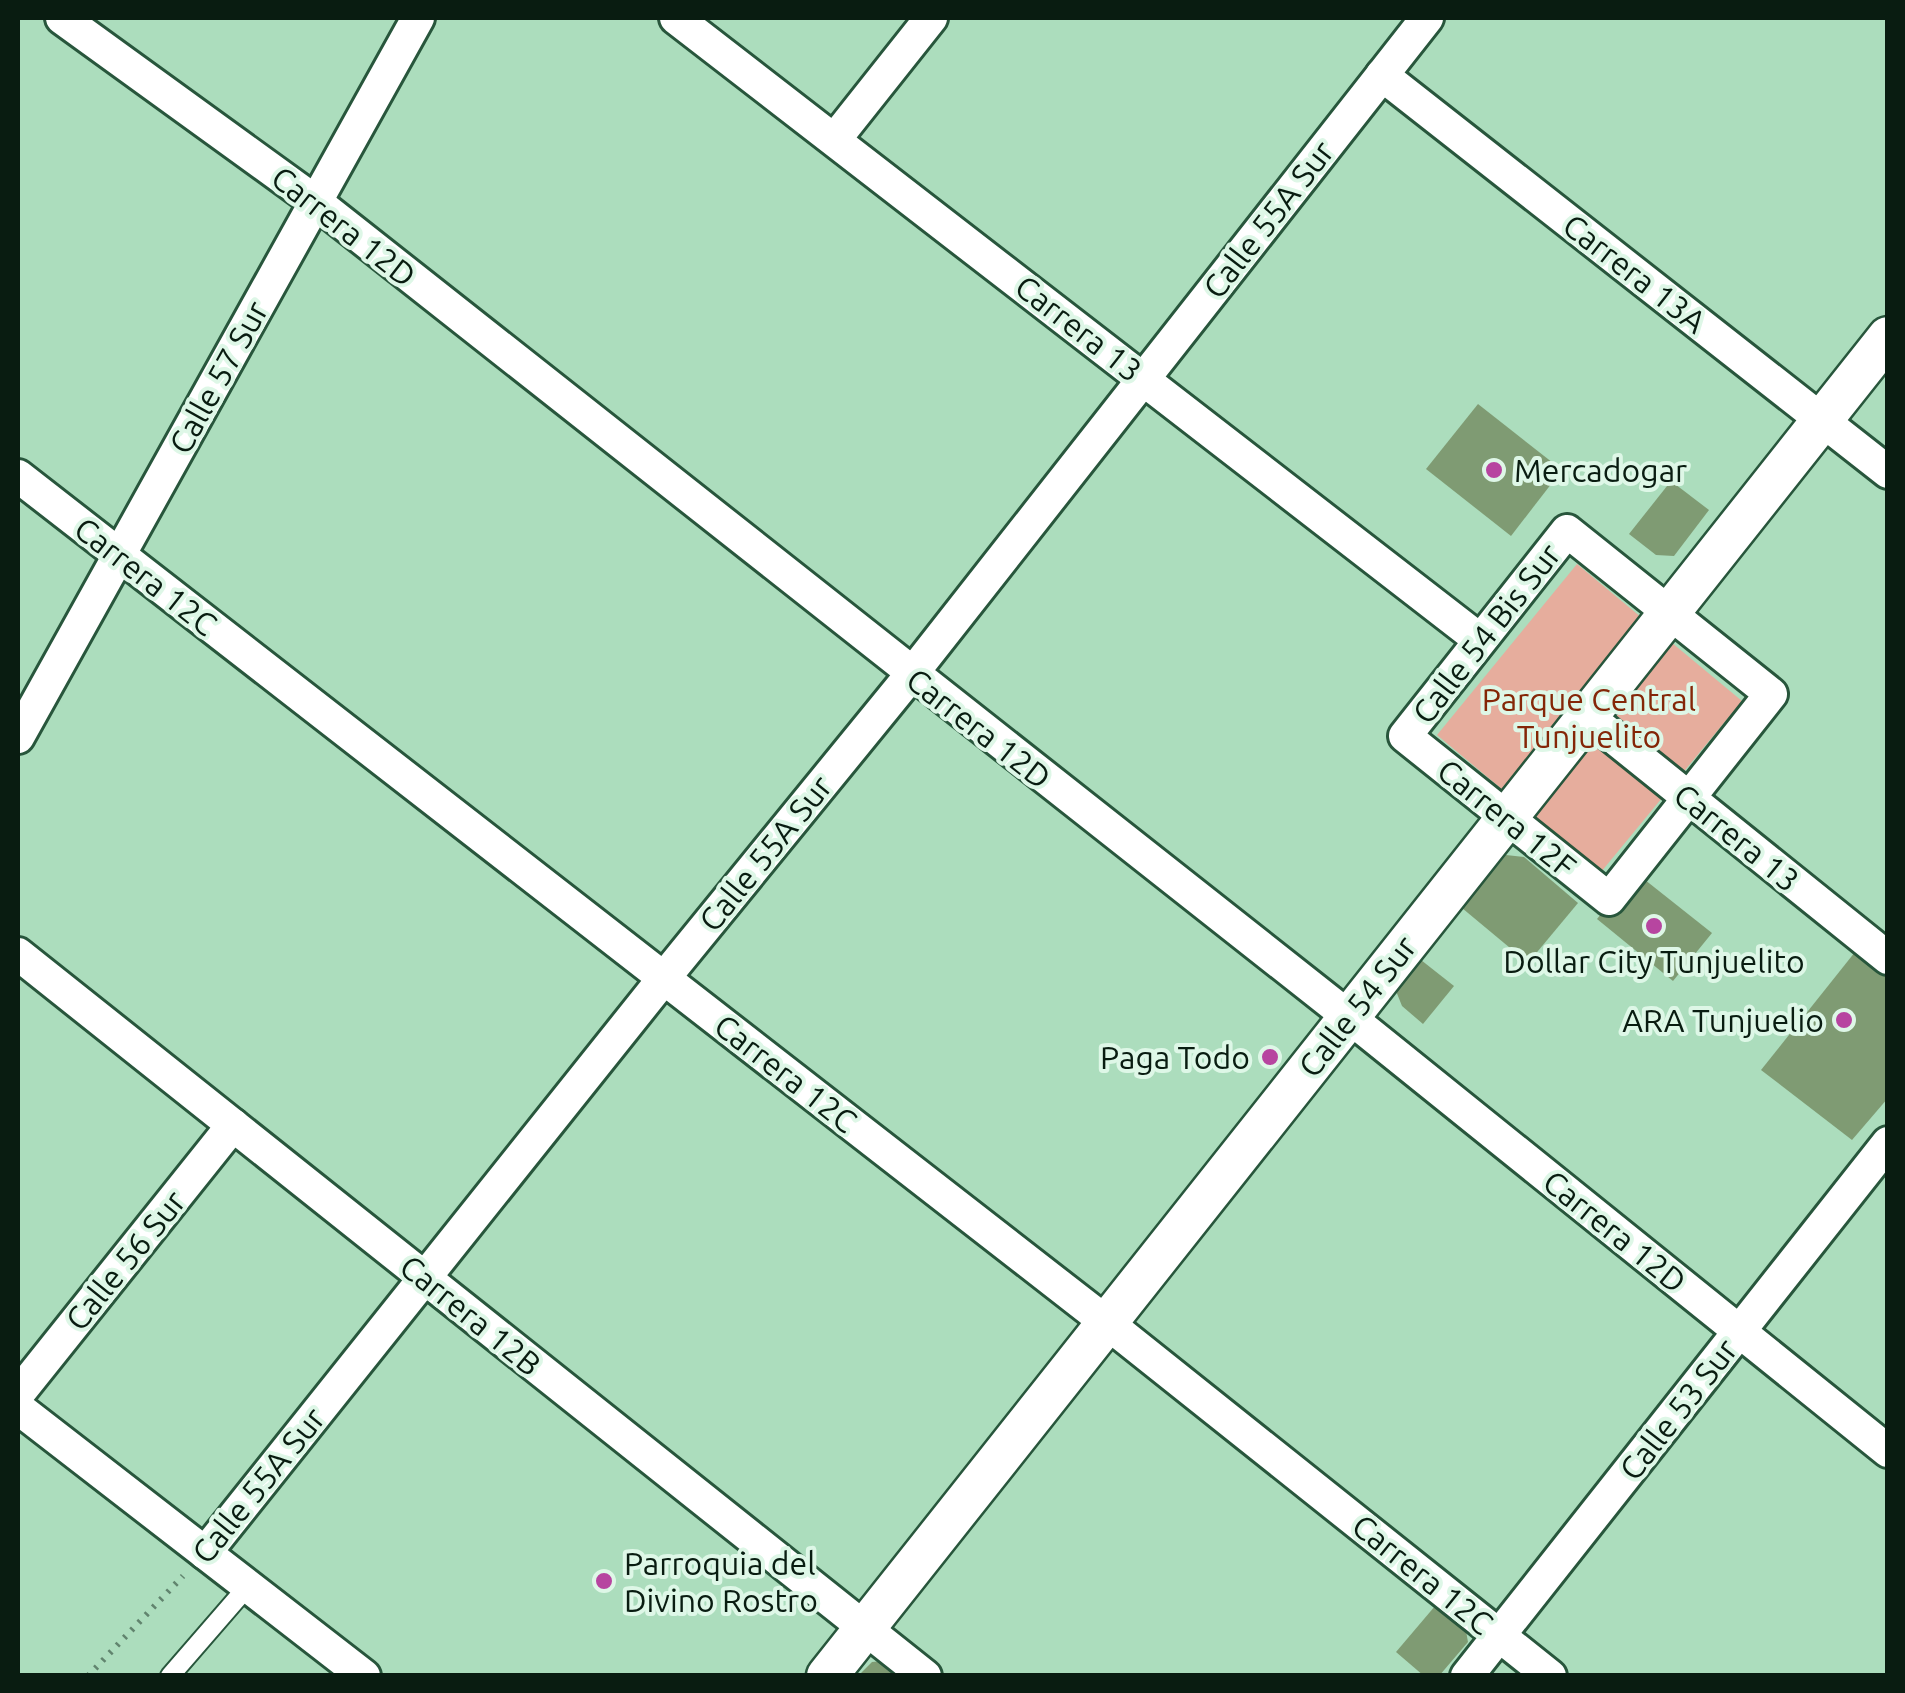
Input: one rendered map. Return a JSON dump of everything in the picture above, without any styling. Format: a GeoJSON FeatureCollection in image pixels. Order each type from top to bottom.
{"type":"FeatureCollection","features":[{"type":"Feature","properties":{"kind":"street","name":"Carrera 12D"},"geometry":{"type":"LineString","coordinates":[[62,18],[316,202],[1349,1017],[1888,1451]]}},
{"type":"Feature","properties":{"kind":"street","name":"Calle 57 Sur"},"geometry":{"type":"LineString","coordinates":[[18,737],[418,18]]}},
{"type":"Feature","properties":{"kind":"street","name":"Carrera 13"},"geometry":{"type":"LineString","coordinates":[[676,18],[1480,640]]}},
{"type":"Feature","properties":{"kind":"street"},"geometry":{"type":"LineString","coordinates":[[836,139],[930,18]]}},
{"type":"Feature","properties":{"kind":"street","name":"Calle 55A Sur"},"geometry":{"type":"LineString","coordinates":[[205,1553],[911,675],[1426,18]]}},
{"type":"Feature","properties":{"kind":"street","name":"Carrera 13A"},"geometry":{"type":"LineString","coordinates":[[1382,74],[1888,472]]}},
{"type":"Feature","properties":{"kind":"street","name":"Calle 54 Sur"},"geometry":{"type":"LineString","coordinates":[[827,1676],[1888,338]]}},
{"type":"Feature","properties":{"kind":"street","name":"Carrera 12C"},"geometry":{"type":"LineString","coordinates":[[18,476],[1106,1322],[1550,1676]]}},
{"type":"Feature","properties":{"kind":"street","name":"Calle 54 Bis Sur"},"geometry":{"type":"LineString","coordinates":[[1405,736],[1567,531],[1670,612]]}},
{"type":"Feature","properties":{"kind":"street"},"geometry":{"type":"LineString","coordinates":[[1670,612],[1771,694],[1688,798]]}},
{"type":"Feature","properties":{"kind":"street","name":"Carrera 13"},"geometry":{"type":"LineString","coordinates":[[1587,716],[1888,958]]}},
{"type":"Feature","properties":{"kind":"street","name":"Carrera 12F"},"geometry":{"type":"LineString","coordinates":[[1405,736],[1609,900],[1688,798]]}},
{"type":"Feature","properties":{"kind":"street","name":"Carrera 12B"},"geometry":{"type":"LineString","coordinates":[[18,954],[924,1676]]}},
{"type":"Feature","properties":{"kind":"street","name":"Calle 56 Sur"},"geometry":{"type":"LineString","coordinates":[[18,1394],[233,1125]]}},
{"type":"Feature","properties":{"kind":"street","name":"Calle 53 Sur"},"geometry":{"type":"LineString","coordinates":[[1467,1676],[1888,1143]]}},
{"type":"Feature","properties":{"kind":"street"},"geometry":{"type":"LineString","coordinates":[[18,1408],[364,1676]]}},
{"type":"Feature","properties":{"kind":"lane"},"geometry":{"type":"LineString","coordinates":[[170,1676],[248,1586]]}},
{"type":"Feature","properties":{"kind":"path","name":"Calle 55A Sur"},"geometry":{"type":"LineString","coordinates":[[88,1676],[205,1553]]}},
{"type":"Feature","properties":{"kind":"green space","name":"Parque Central Tunjuelito"},"geometry":{"type":"Polygon","coordinates":[[[1577,564],[1742,701],[1601,872],[1437,735],[1577,564]]]}},
{"type":"Feature","properties":{"kind":"building","name":"Mercadogar"},"geometry":{"type":"Polygon","coordinates":[[[1478,404],[1562,470],[1511,536],[1426,469],[1478,404]]]}},
{"type":"Feature","properties":{"kind":"building"},"geometry":{"type":"Polygon","coordinates":[[[1671,481],[1709,510],[1674,556],[1656,555],[1629,534],[1671,481]]]}},
{"type":"Feature","properties":{"kind":"building"},"geometry":{"type":"Polygon","coordinates":[[[1506,855],[1524,857],[1578,903],[1528,963],[1462,908],[1506,855]]]}},
{"type":"Feature","properties":{"kind":"building","name":"Dollar City Tunjuelito"},"geometry":{"type":"Polygon","coordinates":[[[1635,872],[1712,933],[1673,981],[1597,919],[1635,872]]]}},
{"type":"Feature","properties":{"kind":"building","name":"ARA Tunjuelio"},"geometry":{"type":"Polygon","coordinates":[[[1859,947],[1888,970],[1888,1098],[1852,1140],[1761,1070],[1859,947]]]}},
{"type":"Feature","properties":{"kind":"building"},"geometry":{"type":"Polygon","coordinates":[[[1421,960],[1454,986],[1423,1024],[1402,1006],[1396,991],[1421,960]]]}},
{"type":"Feature","properties":{"kind":"building"},"geometry":{"type":"Polygon","coordinates":[[[1441,1599],[1464,1620],[1468,1642],[1439,1676],[1424,1676],[1396,1652],[1441,1599]]]}},
{"type":"Feature","properties":{"kind":"building"},"geometry":{"type":"Polygon","coordinates":[[[882,1661],[899,1676],[858,1676],[872,1662],[882,1661]]]}},
{"type":"Feature","properties":{"kind":"place","name":"Mercadogar"},"geometry":{"type":"Point","coordinates":[1494,470]}},
{"type":"Feature","properties":{"kind":"place","name":"Dollar City Tunjuelito"},"geometry":{"type":"Point","coordinates":[1654,926]}},
{"type":"Feature","properties":{"kind":"place","name":"ARA Tunjuelio"},"geometry":{"type":"Point","coordinates":[1844,1020]}},
{"type":"Feature","properties":{"kind":"place","name":"Paga Todo"},"geometry":{"type":"Point","coordinates":[1270,1057]}},
{"type":"Feature","properties":{"kind":"place","name":"Parroquia del Divino Rostro"},"geometry":{"type":"Point","coordinates":[604,1581]}}]}
